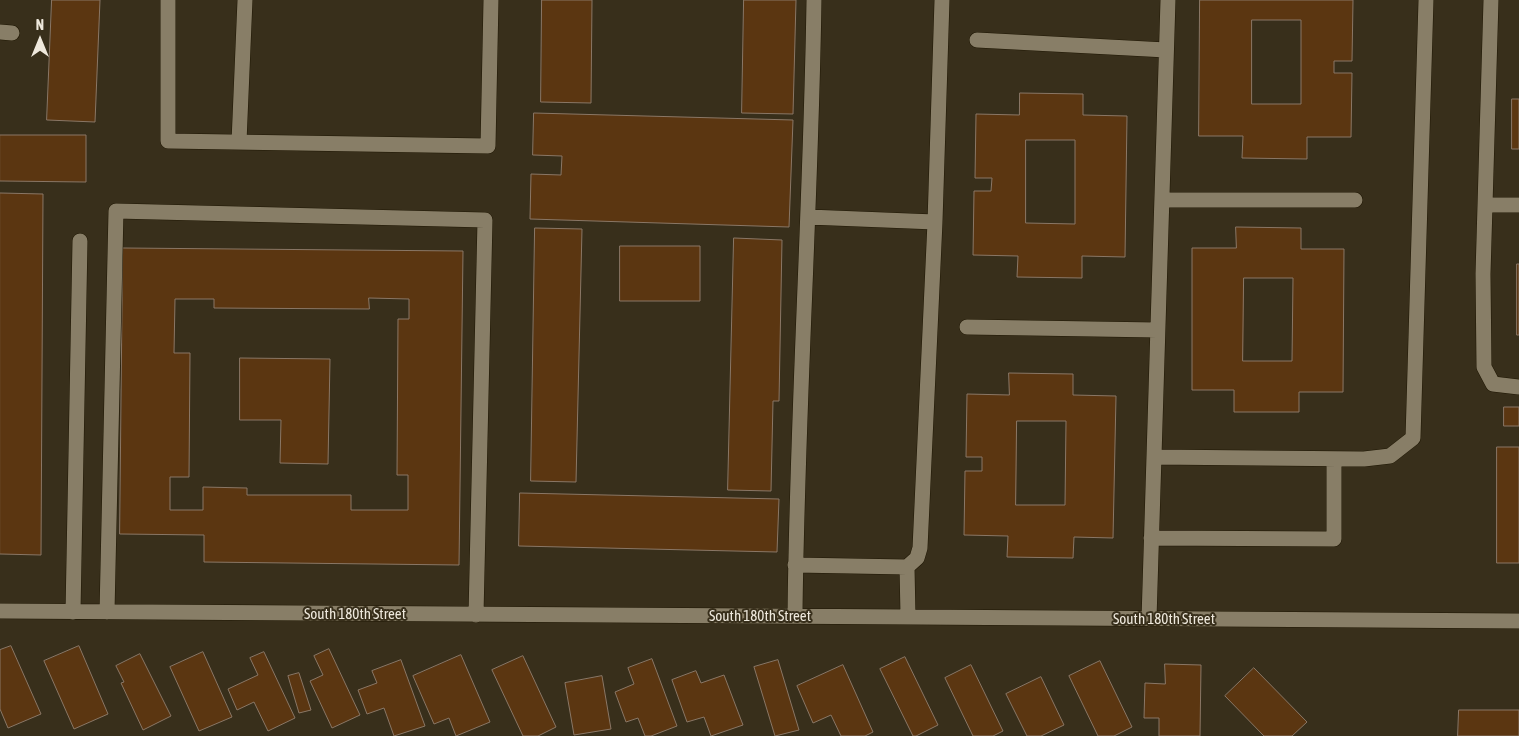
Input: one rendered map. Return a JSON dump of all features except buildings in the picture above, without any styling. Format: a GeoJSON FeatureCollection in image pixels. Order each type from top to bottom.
{"type":"FeatureCollection","features":[{"type":"Feature","properties":{"kind":"street"},"geometry":{"type":"LineString","coordinates":[[168,0],[168,142],[488,146],[491,0]]}},
{"type":"Feature","properties":{"kind":"street"},"geometry":{"type":"LineString","coordinates":[[239,142],[245,0]]}},
{"type":"Feature","properties":{"kind":"street"},"geometry":{"type":"LineString","coordinates":[[795,616],[795,565],[814,0]]}},
{"type":"Feature","properties":{"kind":"street"},"geometry":{"type":"LineString","coordinates":[[795,565],[907,567],[917,558],[920,548],[935,222],[942,0]]}},
{"type":"Feature","properties":{"kind":"street"},"geometry":{"type":"LineString","coordinates":[[1148,619],[1168,0]]}},
{"type":"Feature","properties":{"kind":"street"},"geometry":{"type":"LineString","coordinates":[[1154,456],[1364,459],[1390,456],[1414,438],[1426,0]]}},
{"type":"Feature","properties":{"kind":"street"},"geometry":{"type":"LineString","coordinates":[[1491,0],[1483,274],[1484,367],[1494,384],[1519,388]]}},
{"type":"Feature","properties":{"kind":"street"},"geometry":{"type":"LineString","coordinates":[[976,40],[1166,50]]}},
{"type":"Feature","properties":{"kind":"street"},"geometry":{"type":"LineString","coordinates":[[1162,200],[1355,200]]}},
{"type":"Feature","properties":{"kind":"street"},"geometry":{"type":"LineString","coordinates":[[1485,205],[1519,205]]}},
{"type":"Feature","properties":{"kind":"street"},"geometry":{"type":"LineString","coordinates":[[107,612],[116,211],[485,220],[476,614]]}},
{"type":"Feature","properties":{"kind":"street"},"geometry":{"type":"LineString","coordinates":[[808,217],[935,222]]}},
{"type":"Feature","properties":{"kind":"street"},"geometry":{"type":"LineString","coordinates":[[73,612],[80,241]]}},
{"type":"Feature","properties":{"kind":"street"},"geometry":{"type":"LineString","coordinates":[[967,327],[1157,330]]}},
{"type":"Feature","properties":{"kind":"street"},"geometry":{"type":"LineString","coordinates":[[1151,538],[1334,539],[1334,459]]}},
{"type":"Feature","properties":{"kind":"street"},"geometry":{"type":"LineString","coordinates":[[907,567],[908,616]]}},
{"type":"Feature","properties":{"kind":"street","name":"South 180th Street"},"geometry":{"type":"LineString","coordinates":[[0,611],[1519,621]]}}]}
